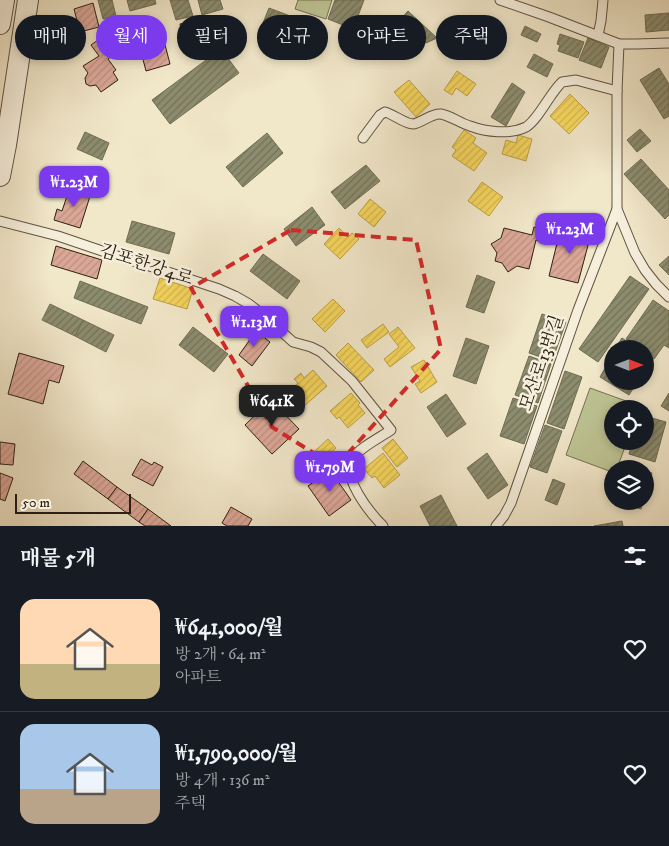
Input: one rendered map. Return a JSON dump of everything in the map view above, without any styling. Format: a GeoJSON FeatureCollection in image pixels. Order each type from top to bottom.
{"type":"FeatureCollection","features":[{"type":"Feature","properties":{"kind":"street"},"geometry":{"type":"LineString","coordinates":[[0,24],[4,0]]}},
{"type":"Feature","properties":{"kind":"street"},"geometry":{"type":"LineString","coordinates":[[0,176],[28,0]]}},
{"type":"Feature","properties":{"kind":"lane"},"geometry":{"type":"LineString","coordinates":[[500,0],[619,44],[669,43]]}},
{"type":"Feature","properties":{"kind":"lane"},"geometry":{"type":"LineString","coordinates":[[598,35],[603,0]]}},
{"type":"Feature","properties":{"kind":"lane"},"geometry":{"type":"LineString","coordinates":[[619,44],[616,91],[617,209],[635,253],[645,270],[669,297]]}},
{"type":"Feature","properties":{"kind":"lane"},"geometry":{"type":"LineString","coordinates":[[363,138],[380,115],[385,112],[414,124],[440,114],[486,130],[510,131],[532,122],[549,96],[562,82],[576,80],[616,91]]}},
{"type":"Feature","properties":{"kind":"lane","name":"모산로13번길"},"geometry":{"type":"LineString","coordinates":[[496,526],[511,503],[578,310],[617,209]]}},
{"type":"Feature","properties":{"kind":"lane","name":"김포한강4로"},"geometry":{"type":"LineString","coordinates":[[0,221],[58,236],[235,296],[262,314],[293,342],[321,352],[352,382],[391,430],[358,452],[353,458],[350,470],[351,479],[361,497],[383,526]]}},
{"type":"Feature","properties":{"kind":"highlighted area"},"geometry":{"type":"Polygon","coordinates":[[[291,230],[416,240],[441,349],[336,467],[272,427],[191,288],[291,230]]]}},
{"type":"Feature","properties":{"kind":"green space"},"geometry":{"type":"Polygon","coordinates":[[[298,0],[332,0],[327,15],[314,15],[295,9],[298,0]]]}},
{"type":"Feature","properties":{"kind":"green space"},"geometry":{"type":"Polygon","coordinates":[[[590,388],[623,400],[604,400],[604,450],[624,450],[620,460],[604,460],[604,469],[566,455],[590,388]]]}},
{"type":"Feature","properties":{"kind":"building: 주거"},"geometry":{"type":"Polygon","coordinates":[[[457,71],[476,84],[467,96],[456,88],[452,95],[444,90],[457,71]]]}},
{"type":"Feature","properties":{"kind":"building: 주거"},"geometry":{"type":"Polygon","coordinates":[[[409,80],[430,104],[416,117],[394,92],[409,80]]]}},
{"type":"Feature","properties":{"kind":"building: 주거"},"geometry":{"type":"Polygon","coordinates":[[[570,94],[589,113],[569,134],[550,116],[570,94]]]}},
{"type":"Feature","properties":{"kind":"building: 주거"},"geometry":{"type":"Polygon","coordinates":[[[464,130],[476,138],[473,143],[487,153],[474,171],[452,156],[456,150],[452,147],[464,130]]]}},
{"type":"Feature","properties":{"kind":"building: 주거"},"geometry":{"type":"Polygon","coordinates":[[[518,135],[532,139],[526,161],[502,154],[506,140],[516,143],[518,135]]]}},
{"type":"Feature","properties":{"kind":"building: 주거"},"geometry":{"type":"Polygon","coordinates":[[[482,182],[503,197],[489,216],[468,201],[482,182]]]}},
{"type":"Feature","properties":{"kind":"building: 주거"},"geometry":{"type":"Polygon","coordinates":[[[370,199],[386,212],[374,227],[358,214],[370,199]]]}},
{"type":"Feature","properties":{"kind":"building: 주거"},"geometry":{"type":"Polygon","coordinates":[[[339,228],[348,237],[352,233],[359,239],[340,259],[324,244],[339,228]]]}},
{"type":"Feature","properties":{"kind":"building: 주거"},"geometry":{"type":"Polygon","coordinates":[[[160,278],[193,289],[187,309],[153,299],[160,278]]]}},
{"type":"Feature","properties":{"kind":"building: 주거"},"geometry":{"type":"Polygon","coordinates":[[[333,299],[345,311],[325,332],[312,319],[333,299]]]}},
{"type":"Feature","properties":{"kind":"building: 주거"},"geometry":{"type":"Polygon","coordinates":[[[383,324],[389,332],[367,348],[361,340],[383,324]]]}},
{"type":"Feature","properties":{"kind":"building: 주거"},"geometry":{"type":"Polygon","coordinates":[[[398,327],[415,348],[390,367],[384,359],[399,347],[389,334],[398,327]]]}},
{"type":"Feature","properties":{"kind":"building: 주거"},"geometry":{"type":"Polygon","coordinates":[[[348,343],[374,370],[361,382],[336,355],[348,343]]]}},
{"type":"Feature","properties":{"kind":"building: 주거"},"geometry":{"type":"Polygon","coordinates":[[[424,360],[437,382],[421,393],[415,384],[420,381],[411,367],[424,360]]]}},
{"type":"Feature","properties":{"kind":"building: 주거"},"geometry":{"type":"Polygon","coordinates":[[[313,370],[327,386],[303,407],[289,391],[298,383],[294,379],[301,373],[304,378],[313,370]]]}},
{"type":"Feature","properties":{"kind":"building: 주거"},"geometry":{"type":"Polygon","coordinates":[[[351,393],[360,403],[358,405],[365,413],[348,428],[339,417],[337,419],[330,411],[351,393]]]}},
{"type":"Feature","properties":{"kind":"building: 주거"},"geometry":{"type":"Polygon","coordinates":[[[328,439],[336,448],[310,470],[303,462],[328,439]]]}},
{"type":"Feature","properties":{"kind":"building: 주거"},"geometry":{"type":"Polygon","coordinates":[[[393,439],[408,458],[397,467],[382,448],[393,439]]]}},
{"type":"Feature","properties":{"kind":"building: 주거"},"geometry":{"type":"Polygon","coordinates":[[[383,453],[400,475],[384,488],[375,476],[372,478],[364,469],[383,453]]]}},
{"type":"Feature","properties":{"kind":"building: 공업"},"geometry":{"type":"Polygon","coordinates":[[[98,0],[112,0],[116,15],[102,15],[98,0]]]}},
{"type":"Feature","properties":{"kind":"building: 공업"},"geometry":{"type":"Polygon","coordinates":[[[127,0],[155,0],[156,4],[130,11],[127,0]]]}},
{"type":"Feature","properties":{"kind":"building: 공업"},"geometry":{"type":"Polygon","coordinates":[[[170,0],[188,0],[193,15],[177,15],[176,20],[170,0]]]}},
{"type":"Feature","properties":{"kind":"building: 공업"},"geometry":{"type":"Polygon","coordinates":[[[198,0],[220,0],[223,9],[202,15],[198,0]]]}},
{"type":"Feature","properties":{"kind":"building: 공업"},"geometry":{"type":"Polygon","coordinates":[[[335,0],[364,0],[358,15],[338,15],[338,23],[328,19],[335,0]]]}},
{"type":"Feature","properties":{"kind":"building: 공업"},"geometry":{"type":"Polygon","coordinates":[[[269,8],[288,15],[266,15],[269,8]]]}},
{"type":"Feature","properties":{"kind":"building: 공업"},"geometry":{"type":"Polygon","coordinates":[[[408,11],[412,15],[404,15],[408,11]]]}},
{"type":"Feature","properties":{"kind":"building: 공업"},"geometry":{"type":"Polygon","coordinates":[[[669,13],[669,30],[646,32],[645,15],[669,13]]]}},
{"type":"Feature","properties":{"kind":"building: 공업"},"geometry":{"type":"Polygon","coordinates":[[[525,26],[541,34],[537,42],[521,35],[525,26]]]}},
{"type":"Feature","properties":{"kind":"building: 공업"},"geometry":{"type":"Polygon","coordinates":[[[426,28],[436,37],[426,43],[426,28]]]}},
{"type":"Feature","properties":{"kind":"building: 공업"},"geometry":{"type":"Polygon","coordinates":[[[560,34],[584,42],[578,58],[558,51],[560,45],[557,44],[560,34]]]}},
{"type":"Feature","properties":{"kind":"building: 공업"},"geometry":{"type":"Polygon","coordinates":[[[588,38],[609,47],[601,68],[579,60],[588,38]]]}},
{"type":"Feature","properties":{"kind":"building: 공업"},"geometry":{"type":"Polygon","coordinates":[[[534,54],[553,64],[547,77],[527,67],[534,54]]]}},
{"type":"Feature","properties":{"kind":"building: 공업"},"geometry":{"type":"Polygon","coordinates":[[[206,60],[229,60],[239,73],[170,124],[152,100],[206,60]]]}},
{"type":"Feature","properties":{"kind":"building: 공업"},"geometry":{"type":"Polygon","coordinates":[[[659,68],[669,84],[669,116],[664,119],[640,80],[659,68]]]}},
{"type":"Feature","properties":{"kind":"building: 공업"},"geometry":{"type":"Polygon","coordinates":[[[512,83],[525,92],[506,126],[491,117],[512,83]]]}},
{"type":"Feature","properties":{"kind":"building: 공업"},"geometry":{"type":"Polygon","coordinates":[[[640,129],[651,141],[637,152],[627,140],[640,129]]]}},
{"type":"Feature","properties":{"kind":"building: 공업"},"geometry":{"type":"Polygon","coordinates":[[[85,132],[109,143],[102,160],[77,149],[85,132]]]}},
{"type":"Feature","properties":{"kind":"building: 공업"},"geometry":{"type":"Polygon","coordinates":[[[267,133],[283,153],[243,187],[226,167],[267,133]]]}},
{"type":"Feature","properties":{"kind":"building: 공업"},"geometry":{"type":"Polygon","coordinates":[[[641,159],[669,190],[669,215],[665,219],[624,174],[641,159]]]}},
{"type":"Feature","properties":{"kind":"building: 공업"},"geometry":{"type":"Polygon","coordinates":[[[366,165],[380,181],[345,209],[331,192],[366,165]]]}},
{"type":"Feature","properties":{"kind":"building: 공업"},"geometry":{"type":"Polygon","coordinates":[[[312,207],[325,225],[296,246],[284,229],[312,207]]]}},
{"type":"Feature","properties":{"kind":"building: 공업"},"geometry":{"type":"Polygon","coordinates":[[[132,221],[175,233],[169,254],[126,242],[132,221]]]}},
{"type":"Feature","properties":{"kind":"building: 공업"},"geometry":{"type":"Polygon","coordinates":[[[263,254],[300,281],[287,299],[250,271],[263,254]]]}},
{"type":"Feature","properties":{"kind":"building: 공업"},"geometry":{"type":"Polygon","coordinates":[[[669,256],[669,275],[659,265],[669,256]]]}},
{"type":"Feature","properties":{"kind":"building: 공업"},"geometry":{"type":"Polygon","coordinates":[[[477,275],[495,282],[484,313],[466,307],[477,275]]]}},
{"type":"Feature","properties":{"kind":"building: 공업"},"geometry":{"type":"Polygon","coordinates":[[[630,276],[649,289],[613,340],[604,340],[604,353],[598,362],[579,349],[630,276]]]}},
{"type":"Feature","properties":{"kind":"building: 공업"},"geometry":{"type":"Polygon","coordinates":[[[80,281],[148,307],[141,324],[74,298],[80,281]]]}},
{"type":"Feature","properties":{"kind":"building: 공업"},"geometry":{"type":"Polygon","coordinates":[[[653,300],[669,311],[669,348],[664,345],[654,359],[654,340],[626,339],[653,300]]]}},
{"type":"Feature","properties":{"kind":"building: 공업"},"geometry":{"type":"Polygon","coordinates":[[[50,304],[83,320],[75,336],[42,320],[50,304]]]}},
{"type":"Feature","properties":{"kind":"building: 공업"},"geometry":{"type":"Polygon","coordinates":[[[542,314],[566,322],[552,361],[529,353],[542,314]]]}},
{"type":"Feature","properties":{"kind":"building: 공업"},"geometry":{"type":"Polygon","coordinates":[[[83,320],[114,335],[106,352],[75,336],[83,320]]]}},
{"type":"Feature","properties":{"kind":"building: 공업"},"geometry":{"type":"Polygon","coordinates":[[[193,327],[228,354],[214,372],[179,345],[193,327]]]}},
{"type":"Feature","properties":{"kind":"building: 공업"},"geometry":{"type":"Polygon","coordinates":[[[466,338],[489,346],[476,384],[453,376],[466,338]]]}},
{"type":"Feature","properties":{"kind":"building: 공업"},"geometry":{"type":"Polygon","coordinates":[[[529,356],[551,364],[538,403],[515,395],[529,356]]]}},
{"type":"Feature","properties":{"kind":"building: 공업"},"geometry":{"type":"Polygon","coordinates":[[[604,370],[604,379],[600,377],[604,370]]]}},
{"type":"Feature","properties":{"kind":"building: 공업"},"geometry":{"type":"Polygon","coordinates":[[[565,371],[582,377],[564,429],[547,423],[565,371]]]}},
{"type":"Feature","properties":{"kind":"building: 공업"},"geometry":{"type":"Polygon","coordinates":[[[621,390],[632,390],[629,395],[621,390]]]}},
{"type":"Feature","properties":{"kind":"building: 공업"},"geometry":{"type":"Polygon","coordinates":[[[669,393],[669,411],[661,406],[669,393]]]}},
{"type":"Feature","properties":{"kind":"building: 공업"},"geometry":{"type":"Polygon","coordinates":[[[446,394],[466,424],[447,437],[427,407],[446,394]]]}},
{"type":"Feature","properties":{"kind":"building: 공업"},"geometry":{"type":"Polygon","coordinates":[[[513,398],[537,406],[524,444],[500,436],[513,398]]]}},
{"type":"Feature","properties":{"kind":"building: 공업"},"geometry":{"type":"Polygon","coordinates":[[[654,419],[666,422],[655,462],[654,460],[629,454],[630,450],[654,450],[654,419]]]}},
{"type":"Feature","properties":{"kind":"building: 공업"},"geometry":{"type":"Polygon","coordinates":[[[545,425],[562,431],[547,473],[530,467],[545,425]]]}},
{"type":"Feature","properties":{"kind":"building: 공업"},"geometry":{"type":"Polygon","coordinates":[[[487,453],[508,485],[488,499],[467,468],[487,453]]]}},
{"type":"Feature","properties":{"kind":"building: 공업"},"geometry":{"type":"Polygon","coordinates":[[[553,479],[565,484],[557,505],[545,500],[553,479]]]}},
{"type":"Feature","properties":{"kind":"building: 공업"},"geometry":{"type":"Polygon","coordinates":[[[441,495],[457,526],[430,526],[420,506],[441,495]]]}},
{"type":"Feature","properties":{"kind":"building: 공업"},"geometry":{"type":"Polygon","coordinates":[[[622,521],[623,526],[594,526],[622,521]]]}},
{"type":"Feature","properties":{"kind":"building: 기타"},"geometry":{"type":"Polygon","coordinates":[[[93,3],[96,15],[96,28],[86,30],[86,15],[76,15],[74,9],[93,3]]]}},
{"type":"Feature","properties":{"kind":"building: 기타"},"geometry":{"type":"Polygon","coordinates":[[[96,41],[96,52],[91,45],[96,41]]]}},
{"type":"Feature","properties":{"kind":"building: 기타"},"geometry":{"type":"Polygon","coordinates":[[[167,52],[170,64],[146,71],[143,60],[167,60],[167,52]]]}},
{"type":"Feature","properties":{"kind":"building: 기타"},"geometry":{"type":"Polygon","coordinates":[[[96,58],[96,60],[109,60],[116,70],[113,72],[118,80],[101,92],[96,85],[90,86],[86,84],[85,78],[88,73],[83,66],[96,58]]]}},
{"type":"Feature","properties":{"kind":"building: 기타"},"geometry":{"type":"Polygon","coordinates":[[[70,187],[91,193],[80,228],[54,220],[57,209],[62,211],[70,187]]]}},
{"type":"Feature","properties":{"kind":"building: 기타"},"geometry":{"type":"Polygon","coordinates":[[[534,227],[546,230],[543,242],[536,240],[529,269],[517,266],[508,272],[502,263],[495,261],[497,253],[491,244],[501,238],[504,228],[532,235],[534,227]]]}},
{"type":"Feature","properties":{"kind":"building: 기타"},"geometry":{"type":"Polygon","coordinates":[[[561,227],[591,234],[578,283],[549,276],[561,227]]]}},
{"type":"Feature","properties":{"kind":"building: 기타"},"geometry":{"type":"Polygon","coordinates":[[[56,246],[102,260],[97,279],[51,265],[56,246]]]}},
{"type":"Feature","properties":{"kind":"building: 기타"},"geometry":{"type":"Polygon","coordinates":[[[256,331],[270,342],[252,366],[239,355],[256,331]]]}},
{"type":"Feature","properties":{"kind":"building: 기타"},"geometry":{"type":"Polygon","coordinates":[[[19,353],[64,366],[59,383],[49,380],[43,404],[8,394],[19,353]]]}},
{"type":"Feature","properties":{"kind":"building: 기타"},"geometry":{"type":"Polygon","coordinates":[[[271,400],[299,429],[272,454],[245,425],[271,400]]]}},
{"type":"Feature","properties":{"kind":"building: 기타"},"geometry":{"type":"Polygon","coordinates":[[[0,442],[15,444],[13,465],[0,464],[0,442]]]}},
{"type":"Feature","properties":{"kind":"building: 기타"},"geometry":{"type":"Polygon","coordinates":[[[141,459],[152,465],[154,462],[163,467],[153,486],[132,475],[141,459]]]}},
{"type":"Feature","properties":{"kind":"building: 기타"},"geometry":{"type":"Polygon","coordinates":[[[83,461],[117,487],[108,499],[74,474],[83,461]]]}},
{"type":"Feature","properties":{"kind":"building: 기타"},"geometry":{"type":"Polygon","coordinates":[[[330,470],[351,500],[329,516],[308,486],[330,470]]]}},
{"type":"Feature","properties":{"kind":"building: 기타"},"geometry":{"type":"Polygon","coordinates":[[[0,473],[13,478],[5,501],[0,499],[0,473]]]}},
{"type":"Feature","properties":{"kind":"building: 기타"},"geometry":{"type":"Polygon","coordinates":[[[117,487],[148,509],[139,522],[108,499],[117,487]]]}},
{"type":"Feature","properties":{"kind":"building: 기타"},"geometry":{"type":"Polygon","coordinates":[[[231,507],[252,519],[248,526],[227,526],[222,523],[231,507]]]}},
{"type":"Feature","properties":{"kind":"building: 기타"},"geometry":{"type":"Polygon","coordinates":[[[148,509],[171,526],[145,526],[139,522],[148,509]]]}}]}
